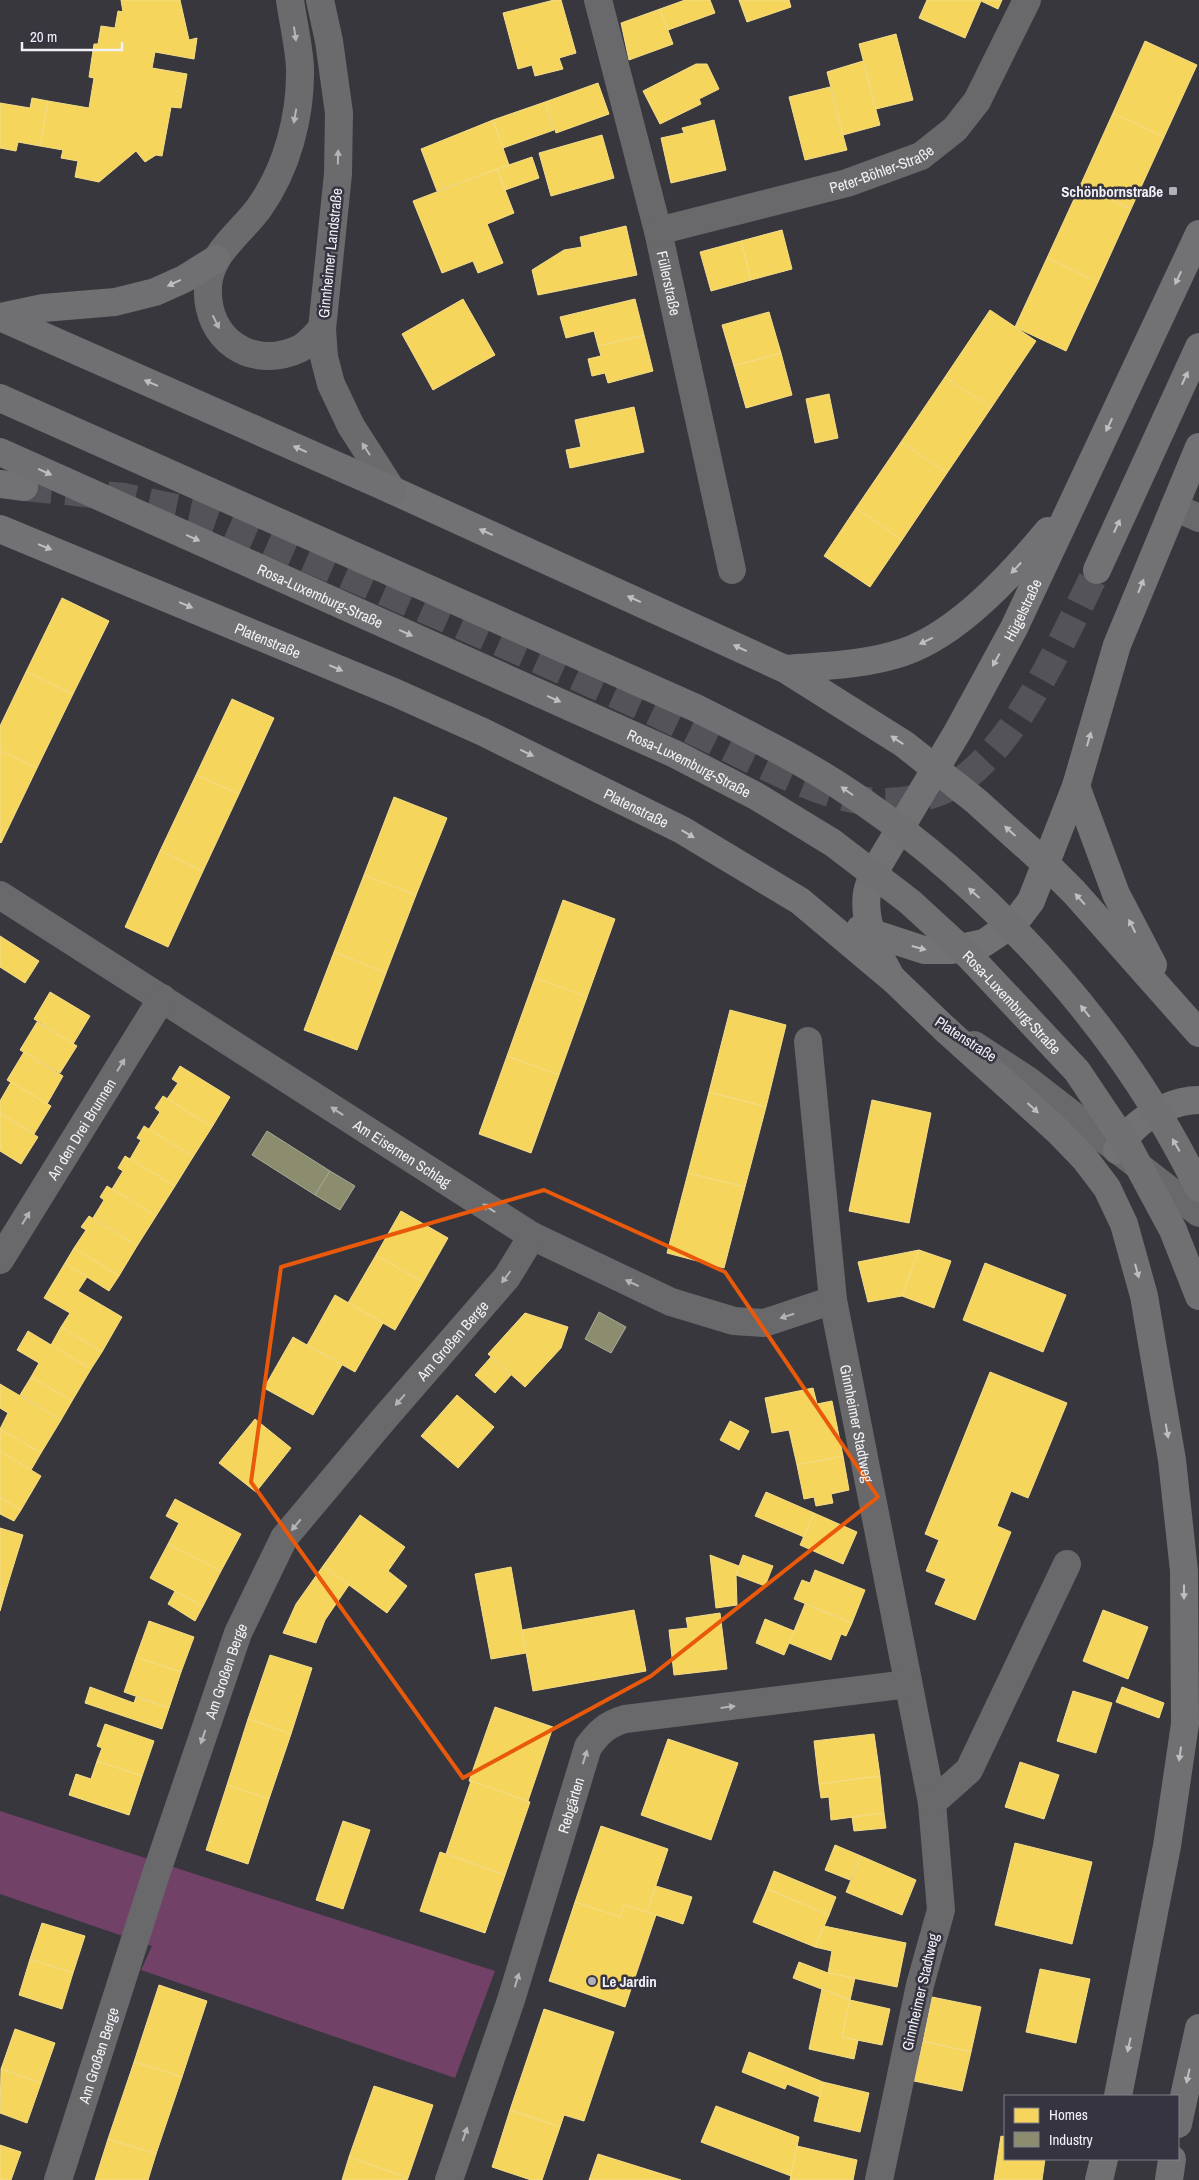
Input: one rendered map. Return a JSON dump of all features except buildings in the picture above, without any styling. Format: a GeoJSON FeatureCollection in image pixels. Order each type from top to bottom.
{"type":"FeatureCollection","features":[{"type":"Feature","properties":{"kind":"highway"},"geometry":{"type":"LineString","coordinates":[[0,318],[43,308],[115,302],[155,292],[184,279],[216,259]]}},
{"type":"Feature","properties":{"kind":"highway"},"geometry":{"type":"LineString","coordinates":[[0,318],[392,490]]}},
{"type":"Feature","properties":{"kind":"highway"},"geometry":{"type":"LineString","coordinates":[[0,398],[696,708],[778,750],[841,787],[926,850],[1004,920],[1060,980],[1107,1038],[1155,1108],[1199,1188]]}},
{"type":"Feature","properties":{"kind":"highway","name":"Rosa-Luxemburg-Straße"},"geometry":{"type":"LineString","coordinates":[[0,452],[675,754],[756,796],[833,843],[910,902],[963,951],[1077,1071],[1130,1150],[1172,1230],[1199,1296]]}},
{"type":"Feature","properties":{"kind":"highway"},"geometry":{"type":"LineString","coordinates":[[945,1029],[1058,1131],[1085,1159],[1107,1188],[1124,1224],[1144,1296],[1172,1460],[1184,1571],[1185,1724],[1168,1846],[1118,2095]]}},
{"type":"Feature","properties":{"kind":"highway"},"geometry":{"type":"LineString","coordinates":[[1107,1188],[1117,1150]]}},
{"type":"Feature","properties":{"kind":"highway"},"geometry":{"type":"LineString","coordinates":[[1179,2119],[1199,2028]]}},
{"type":"Feature","properties":{"kind":"highway"},"geometry":{"type":"LineString","coordinates":[[1099,2180],[1104,2160]]}},
{"type":"Feature","properties":{"kind":"highway"},"geometry":{"type":"LineString","coordinates":[[1169,2180],[1172,2160]]}},
{"type":"Feature","properties":{"kind":"main road"},"geometry":{"type":"LineString","coordinates":[[290,0],[300,68],[296,112],[289,145],[275,182],[259,209],[216,259],[210,272],[209,300],[214,322],[230,344],[246,352],[271,357],[302,348],[322,329]]}},
{"type":"Feature","properties":{"kind":"main road","name":"Ginnheimer Landstraße"},"geometry":{"type":"LineString","coordinates":[[320,0],[329,41],[339,113],[338,174],[322,329],[324,357],[331,384],[351,426],[392,490]]}},
{"type":"Feature","properties":{"kind":"main road","name":"Hügelstraße"},"geometry":{"type":"LineString","coordinates":[[894,980],[882,961],[867,916],[867,892],[874,874],[905,818],[936,769],[1014,628],[1199,234]]}},
{"type":"Feature","properties":{"kind":"main road"},"geometry":{"type":"LineString","coordinates":[[1097,570],[1199,347]]}},
{"type":"Feature","properties":{"kind":"main road"},"geometry":{"type":"LineString","coordinates":[[800,901],[846,923],[924,950],[951,950],[984,943],[1015,922],[1031,901],[1046,864],[1076,786],[1117,645],[1199,447]]}},
{"type":"Feature","properties":{"kind":"main road"},"geometry":{"type":"LineString","coordinates":[[392,490],[784,669],[904,744],[976,801],[1046,864],[1074,892],[1199,1033]]}},
{"type":"Feature","properties":{"kind":"main road"},"geometry":{"type":"LineString","coordinates":[[784,669],[846,665],[876,660],[906,652],[935,637],[967,614],[1013,572],[1071,505]]}},
{"type":"Feature","properties":{"kind":"main road","name":"Platenstraße"},"geometry":{"type":"LineString","coordinates":[[0,529],[387,689],[483,732],[682,830],[800,901],[894,980],[945,1029]]}},
{"type":"Feature","properties":{"kind":"main road"},"geometry":{"type":"LineString","coordinates":[[1076,786],[1116,894],[1171,1000]]}},
{"type":"Feature","properties":{"kind":"main road"},"geometry":{"type":"LineString","coordinates":[[1117,1150],[1133,1128],[1157,1112],[1185,1100],[1199,1100]]}},
{"type":"Feature","properties":{"kind":"street","name":"Füllerstraße"},"geometry":{"type":"LineString","coordinates":[[598,0],[658,231],[732,570]]}},
{"type":"Feature","properties":{"kind":"street","name":"Peter-Böhler-Straße"},"geometry":{"type":"LineString","coordinates":[[658,231],[847,183],[921,156],[955,129],[978,101],[1027,0]]}},
{"type":"Feature","properties":{"kind":"street"},"geometry":{"type":"LineString","coordinates":[[1174,507],[1199,518]]}},
{"type":"Feature","properties":{"kind":"street","name":"Am Eisernen Schlag"},"geometry":{"type":"LineString","coordinates":[[0,895],[532,1236],[671,1302],[734,1321],[764,1323],[833,1300]]}},
{"type":"Feature","properties":{"kind":"street","name":"An den Drei Brunnen"},"geometry":{"type":"LineString","coordinates":[[0,1260],[162,998]]}},
{"type":"Feature","properties":{"kind":"street","name":"Platenstraße"},"geometry":{"type":"LineString","coordinates":[[945,1029],[994,1057],[1029,1081],[1199,1213]]}},
{"type":"Feature","properties":{"kind":"street","name":"Ginnheimer Stadtweg"},"geometry":{"type":"LineString","coordinates":[[808,1041],[833,1300],[932,1803],[940,1910],[920,1985],[878,2180]]}},
{"type":"Feature","properties":{"kind":"street","name":"Am Großen Berge"},"geometry":{"type":"LineString","coordinates":[[58,2180],[156,1874],[238,1633],[284,1538],[507,1277],[532,1236]]}},
{"type":"Feature","properties":{"kind":"street"},"geometry":{"type":"LineString","coordinates":[[932,1803],[969,1770],[1067,1564]]}},
{"type":"Feature","properties":{"kind":"street","name":"Rebgärten"},"geometry":{"type":"LineString","coordinates":[[449,2180],[510,2000],[588,1747],[598,1734],[612,1723],[625,1719],[908,1684]]}},
{"type":"Feature","properties":{"kind":"highlighted area"},"geometry":{"type":"Polygon","coordinates":[[[544,1190],[725,1272],[878,1497],[651,1676],[463,1778],[251,1482],[281,1267],[544,1190]]]}},
{"type":"Feature","properties":{"kind":"shaded area"},"geometry":{"type":"Polygon","coordinates":[[[0,1811],[495,1971],[455,2078],[141,1970],[152,1946],[0,1894],[0,1811]]]}},
{"type":"Feature","properties":{"kind":"tunnel"},"geometry":{"type":"LineString","coordinates":[[24,487],[124,497],[195,512],[224,522],[585,681],[798,781],[835,795],[873,802],[910,800],[946,789],[970,774],[993,751],[1014,723],[1053,659],[1097,570]]}},
{"type":"Feature","properties":{"kind":"place","name":"Schönbornstraße"},"geometry":{"type":"Point","coordinates":[1173,191]}},
{"type":"Feature","properties":{"kind":"place","name":"Le Jardin"},"geometry":{"type":"Point","coordinates":[592,1981]}}]}
